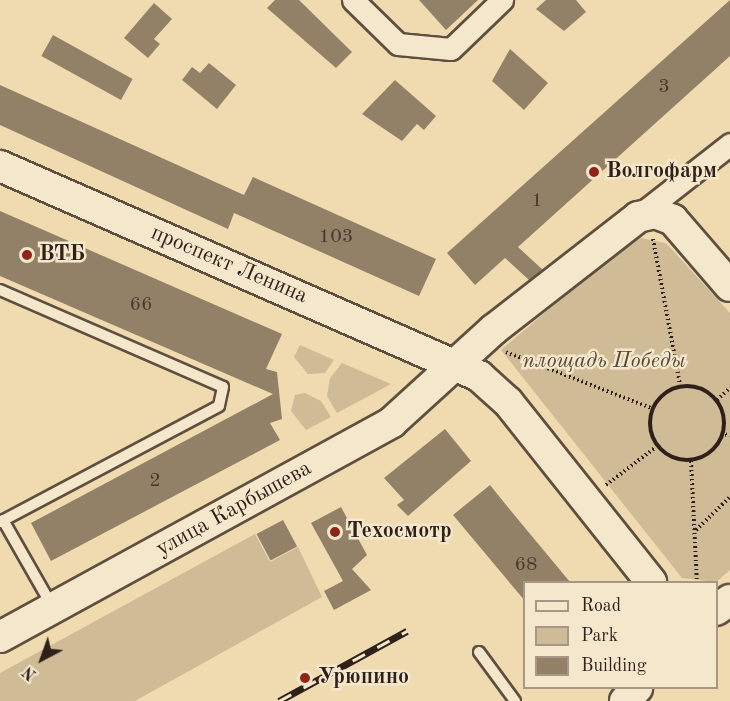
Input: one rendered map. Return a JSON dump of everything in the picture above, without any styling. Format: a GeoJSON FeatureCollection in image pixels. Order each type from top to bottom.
{"type":"FeatureCollection","features":[{"type":"Feature","properties":{"kind":"main road","name":"проспект Ленина"},"geometry":{"type":"LineString","coordinates":[[0,166],[457,365]]}},
{"type":"Feature","properties":{"kind":"main road"},"geometry":{"type":"LineString","coordinates":[[650,581],[508,402],[492,385],[457,365],[493,330],[645,227],[655,213],[673,220],[730,286]]}},
{"type":"Feature","properties":{"kind":"main road","name":"улица Карбышева"},"geometry":{"type":"LineString","coordinates":[[0,637],[392,422],[457,365]]}},
{"type":"Feature","properties":{"kind":"main road"},"geometry":{"type":"LineString","coordinates":[[718,609],[730,600]]}},
{"type":"Feature","properties":{"kind":"main road"},"geometry":{"type":"LineString","coordinates":[[625,701],[635,689]]}},
{"type":"Feature","properties":{"kind":"street"},"geometry":{"type":"LineString","coordinates":[[353,0],[398,44],[451,49],[502,0]]}},
{"type":"Feature","properties":{"kind":"street"},"geometry":{"type":"LineString","coordinates":[[645,227],[730,144]]}},
{"type":"Feature","properties":{"kind":"lane"},"geometry":{"type":"LineString","coordinates":[[0,290],[223,387],[219,406],[2,521],[54,609]]}},
{"type":"Feature","properties":{"kind":"lane"},"geometry":{"type":"LineString","coordinates":[[479,652],[515,701]]}},
{"type":"Feature","properties":{"kind":"path"},"geometry":{"type":"LineString","coordinates":[[645,227],[680,385]]}},
{"type":"Feature","properties":{"kind":"path"},"geometry":{"type":"LineString","coordinates":[[501,350],[651,408]]}},
{"type":"Feature","properties":{"kind":"path"},"geometry":{"type":"LineString","coordinates":[[651,408],[680,385],[698,386],[717,400],[725,417],[721,433],[711,450],[691,460],[656,447]]}},
{"type":"Feature","properties":{"kind":"path"},"geometry":{"type":"LineString","coordinates":[[717,400],[730,388]]}},
{"type":"Feature","properties":{"kind":"path"},"geometry":{"type":"LineString","coordinates":[[651,408],[656,447]]}},
{"type":"Feature","properties":{"kind":"path"},"geometry":{"type":"LineString","coordinates":[[721,433],[730,436]]}},
{"type":"Feature","properties":{"kind":"path"},"geometry":{"type":"LineString","coordinates":[[606,485],[656,447]]}},
{"type":"Feature","properties":{"kind":"path"},"geometry":{"type":"LineString","coordinates":[[691,460],[697,581]]}},
{"type":"Feature","properties":{"kind":"path"},"geometry":{"type":"LineString","coordinates":[[696,531],[730,496]]}},
{"type":"Feature","properties":{"kind":"green space","name":"площадь Победы"},"geometry":{"type":"Polygon","coordinates":[[[641,238],[666,243],[730,313],[730,570],[717,581],[682,578],[501,350],[626,244],[641,238]]]}},
{"type":"Feature","properties":{"kind":"green space"},"geometry":{"type":"Polygon","coordinates":[[[300,345],[334,360],[325,373],[308,374],[294,357],[300,345]]]}},
{"type":"Feature","properties":{"kind":"green space"},"geometry":{"type":"Polygon","coordinates":[[[342,363],[391,384],[337,413],[327,396],[330,378],[342,363]]]}},
{"type":"Feature","properties":{"kind":"green space"},"geometry":{"type":"Polygon","coordinates":[[[305,393],[321,401],[331,417],[306,430],[291,411],[295,395],[305,393]]]}},
{"type":"Feature","properties":{"kind":"green space"},"geometry":{"type":"Polygon","coordinates":[[[255,534],[270,562],[298,547],[322,597],[135,701],[0,701],[0,673],[255,534]]]}},
{"type":"Feature","properties":{"kind":"building"},"geometry":{"type":"Polygon","coordinates":[[[275,0],[299,0],[352,52],[336,68],[267,8],[275,0]]]}},
{"type":"Feature","properties":{"kind":"building"},"geometry":{"type":"Polygon","coordinates":[[[419,0],[478,0],[446,30],[419,0]]]}},
{"type":"Feature","properties":{"kind":"building"},"geometry":{"type":"Polygon","coordinates":[[[546,0],[576,0],[586,12],[564,31],[536,9],[546,0]]]}},
{"type":"Feature","properties":{"kind":"building"},"geometry":{"type":"Polygon","coordinates":[[[730,0],[730,56],[518,247],[543,270],[529,280],[505,258],[475,285],[447,253],[730,0]]]}},
{"type":"Feature","properties":{"kind":"building"},"geometry":{"type":"Polygon","coordinates":[[[154,3],[172,19],[154,39],[160,44],[148,58],[124,38],[154,3]]]}},
{"type":"Feature","properties":{"kind":"building"},"geometry":{"type":"Polygon","coordinates":[[[53,35],[133,79],[121,100],[41,56],[53,35]]]}},
{"type":"Feature","properties":{"kind":"building"},"geometry":{"type":"Polygon","coordinates":[[[510,49],[548,83],[524,110],[492,81],[510,49]]]}},
{"type":"Feature","properties":{"kind":"building"},"geometry":{"type":"Polygon","coordinates":[[[209,63],[236,85],[217,109],[182,80],[192,67],[200,73],[209,63]]]}},
{"type":"Feature","properties":{"kind":"building"},"geometry":{"type":"Polygon","coordinates":[[[395,80],[436,116],[424,130],[417,124],[402,141],[362,114],[395,80]]]}},
{"type":"Feature","properties":{"kind":"building"},"geometry":{"type":"Polygon","coordinates":[[[0,85],[244,195],[253,177],[436,259],[419,296],[234,213],[228,229],[0,125],[0,85]]]}},
{"type":"Feature","properties":{"kind":"building"},"geometry":{"type":"Polygon","coordinates":[[[0,211],[282,334],[266,369],[277,372],[282,419],[270,423],[280,440],[51,561],[31,523],[273,394],[0,276],[0,211]]]}},
{"type":"Feature","properties":{"kind":"building"},"geometry":{"type":"Polygon","coordinates":[[[445,429],[471,461],[408,516],[397,505],[404,500],[384,478],[445,429]]]}},
{"type":"Feature","properties":{"kind":"building"},"geometry":{"type":"Polygon","coordinates":[[[490,485],[569,581],[523,581],[523,599],[453,515],[490,485]]]}},
{"type":"Feature","properties":{"kind":"building"},"geometry":{"type":"Polygon","coordinates":[[[341,507],[367,555],[352,569],[371,590],[334,610],[324,591],[343,581],[311,523],[341,507]]]}},
{"type":"Feature","properties":{"kind":"building"},"geometry":{"type":"Polygon","coordinates":[[[283,520],[297,546],[271,561],[257,534],[283,520]]]}},
{"type":"Feature","properties":{"kind":"railway"},"geometry":{"type":"LineString","coordinates":[[279,701],[407,631]]}},
{"type":"Feature","properties":{"kind":"place","name":"Волгофарм"},"geometry":{"type":"Point","coordinates":[594,172]}},
{"type":"Feature","properties":{"kind":"place","name":"ВТБ"},"geometry":{"type":"Point","coordinates":[27,255]}},
{"type":"Feature","properties":{"kind":"place","name":"Техосмотр"},"geometry":{"type":"Point","coordinates":[335,532]}},
{"type":"Feature","properties":{"kind":"place","name":"Урюпино"},"geometry":{"type":"Point","coordinates":[305,678]}}]}
